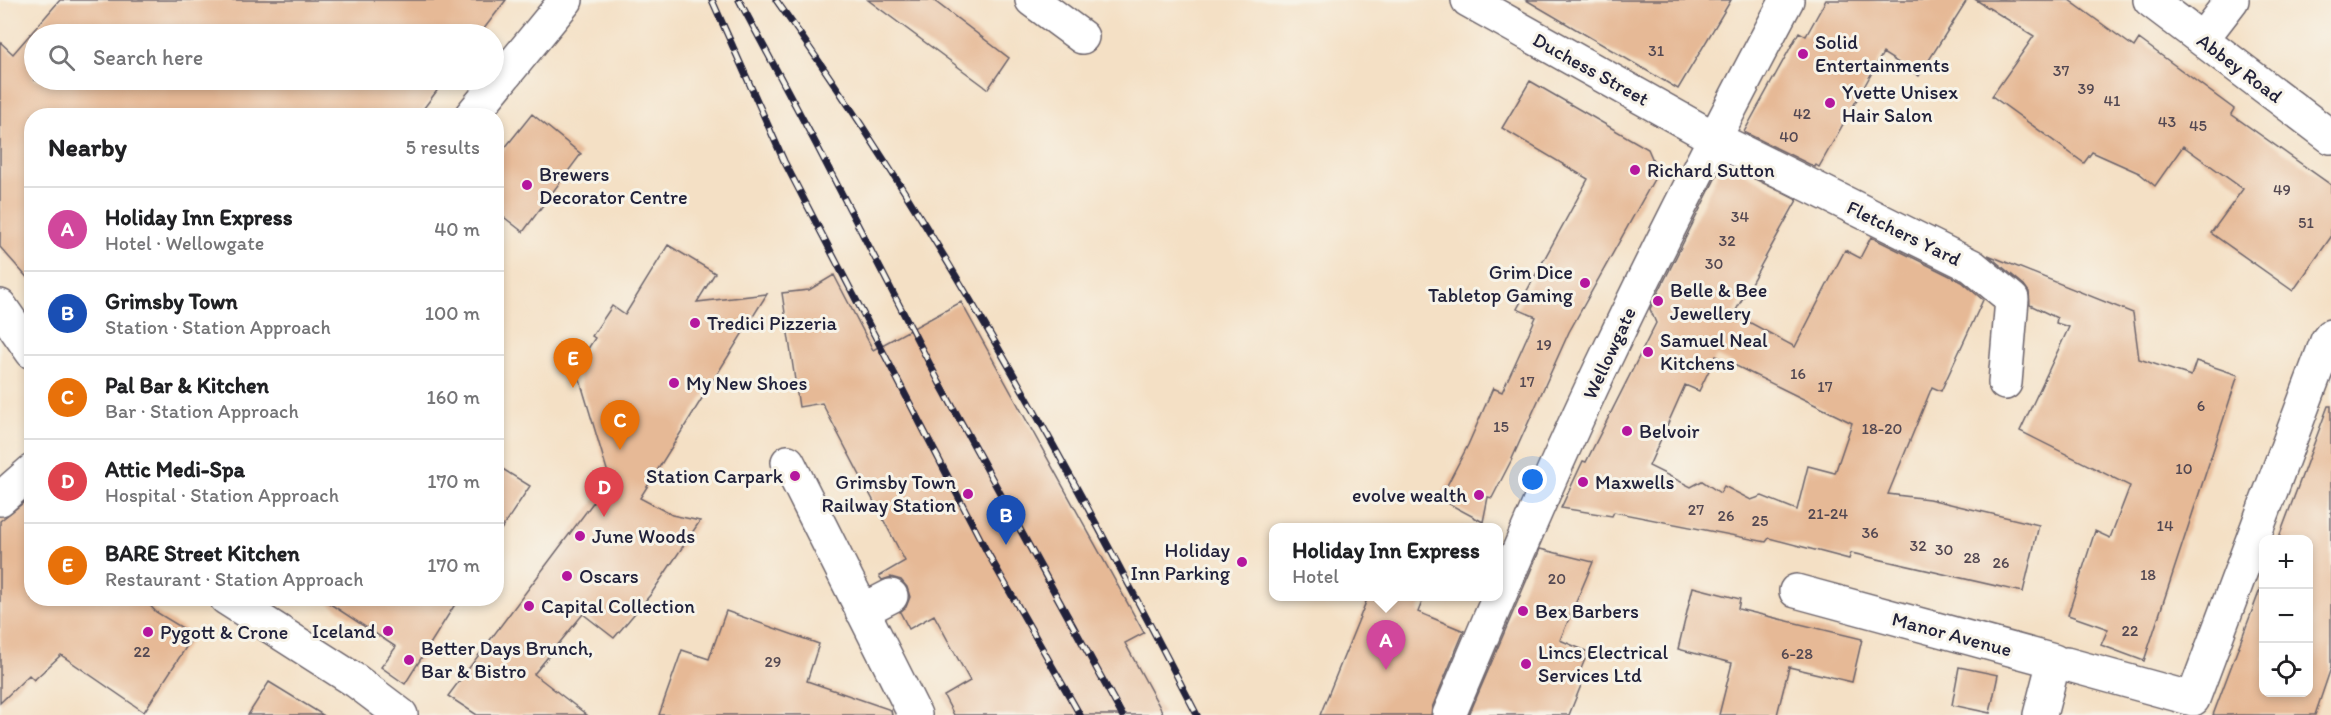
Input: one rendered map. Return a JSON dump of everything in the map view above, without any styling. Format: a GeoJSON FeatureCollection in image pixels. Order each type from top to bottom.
{"type":"FeatureCollection","features":[{"type":"Feature","properties":{"kind":"street"},"geometry":{"type":"LineString","coordinates":[[504,76],[566,0]]}},
{"type":"Feature","properties":{"kind":"street"},"geometry":{"type":"LineString","coordinates":[[1032,0],[1082,37]]}},
{"type":"Feature","properties":{"kind":"street","name":"Duchess Street"},"geometry":{"type":"LineString","coordinates":[[1468,0],[1714,138]]}},
{"type":"Feature","properties":{"kind":"street","name":"Wellowgate"},"geometry":{"type":"LineString","coordinates":[[1503,587],[1596,378],[1714,138],[1787,0]]}},
{"type":"Feature","properties":{"kind":"street","name":"Abbey Road"},"geometry":{"type":"LineString","coordinates":[[2150,0],[2330,133]]}},
{"type":"Feature","properties":{"kind":"street"},"geometry":{"type":"LineString","coordinates":[[2202,39],[2232,0]]}},
{"type":"Feature","properties":{"kind":"street"},"geometry":{"type":"LineString","coordinates":[[478,108],[492,90]]}},
{"type":"Feature","properties":{"kind":"street","name":"Fletchers Yard"},"geometry":{"type":"LineString","coordinates":[[1714,138],[1972,266],[2012,299],[2005,383]]}},
{"type":"Feature","properties":{"kind":"street"},"geometry":{"type":"LineString","coordinates":[[0,306],[24,340]]}},
{"type":"Feature","properties":{"kind":"street"},"geometry":{"type":"LineString","coordinates":[[2066,664],[2193,699],[2327,341],[2331,336]]}},
{"type":"Feature","properties":{"kind":"street"},"geometry":{"type":"LineString","coordinates":[[788,462],[915,715]]}},
{"type":"Feature","properties":{"kind":"street"},"geometry":{"type":"LineString","coordinates":[[0,499],[24,478]]}},
{"type":"Feature","properties":{"kind":"street","name":"Manor Avenue"},"geometry":{"type":"LineString","coordinates":[[1796,591],[2054,661],[2040,715]]}},
{"type":"Feature","properties":{"kind":"street"},"geometry":{"type":"LineString","coordinates":[[862,611],[891,596]]}},
{"type":"Feature","properties":{"kind":"street","name":"Wellowgate"},"geometry":{"type":"LineString","coordinates":[[1449,715],[1497,601]]}},
{"type":"Feature","properties":{"kind":"street"},"geometry":{"type":"LineString","coordinates":[[239,606],[356,681],[401,715]]}},
{"type":"Feature","properties":{"kind":"building"},"geometry":{"type":"Polygon","coordinates":[[[60,0],[506,0],[488,24],[39,24],[60,0]]]}},
{"type":"Feature","properties":{"kind":"building"},"geometry":{"type":"Polygon","coordinates":[[[868,0],[933,0],[1009,58],[988,89],[868,0]]]}},
{"type":"Feature","properties":{"kind":"building"},"geometry":{"type":"Polygon","coordinates":[[[1526,0],[1731,0],[1678,89],[1526,0]]]}},
{"type":"Feature","properties":{"kind":"building"},"geometry":{"type":"Polygon","coordinates":[[[1826,0],[1967,0],[1919,76],[1883,53],[1819,167],[1816,165],[1815,167],[1744,132],[1799,32],[1806,36],[1826,0]]]}},
{"type":"Feature","properties":{"kind":"building"},"geometry":{"type":"Polygon","coordinates":[[[1976,0],[2069,0],[2134,47],[2139,39],[2234,109],[2231,114],[2331,185],[2331,237],[2293,291],[2211,233],[2243,189],[2183,146],[2155,186],[2139,173],[2092,152],[2084,163],[1992,96],[2034,36],[1976,0]]]}},
{"type":"Feature","properties":{"kind":"building"},"geometry":{"type":"Polygon","coordinates":[[[24,41],[24,90],[438,90],[424,108],[24,108],[24,274],[0,247],[0,42],[13,54],[24,41]]]}},
{"type":"Feature","properties":{"kind":"building"},"geometry":{"type":"Polygon","coordinates":[[[1530,81],[1648,149],[1658,172],[1569,332],[1511,461],[1492,498],[1488,497],[1483,522],[1440,499],[1468,445],[1493,388],[1502,392],[1536,317],[1517,309],[1588,179],[1502,128],[1530,81]]]}},
{"type":"Feature","properties":{"kind":"building","name":"Brewers Decorator Centre"},"geometry":{"type":"Polygon","coordinates":[[[532,114],[581,154],[523,232],[504,217],[504,149],[532,114]]]}},
{"type":"Feature","properties":{"kind":"building"},"geometry":{"type":"Polygon","coordinates":[[[1723,163],[1797,200],[1734,314],[1795,347],[1845,250],[1860,258],[1871,237],[1962,282],[1983,300],[1941,391],[1932,387],[1888,494],[1929,499],[2039,525],[2023,592],[1851,553],[1849,559],[1769,538],[1766,542],[1614,512],[1612,516],[1561,508],[1583,461],[1586,462],[1656,323],[1650,309],[1723,163]],[[1716,356],[1699,391],[1685,385],[1649,466],[1691,487],[1702,481],[1720,493],[1724,486],[1751,500],[1762,496],[1797,510],[1808,466],[1835,473],[1852,423],[1716,356]]]}},
{"type":"Feature","properties":{"kind":"building"},"geometry":{"type":"Polygon","coordinates":[[[668,245],[715,273],[697,302],[767,294],[640,498],[672,515],[700,521],[651,594],[614,638],[583,614],[534,674],[587,715],[477,715],[448,696],[610,480],[576,367],[595,338],[592,336],[612,306],[625,315],[668,245]]]}},
{"type":"Feature","properties":{"kind":"building"},"geometry":{"type":"Polygon","coordinates":[[[1988,255],[2133,313],[2139,359],[2191,376],[2196,361],[2238,375],[2144,661],[2101,645],[2108,629],[2068,615],[2095,531],[2110,538],[2130,486],[2020,431],[2069,327],[2056,323],[2057,318],[2030,305],[2029,292],[2024,285],[1988,255]]]}},
{"type":"Feature","properties":{"kind":"building","name":"Grimsby Town Railway Station"},"geometry":{"type":"Polygon","coordinates":[[[834,275],[873,350],[961,302],[1144,633],[1125,643],[1164,715],[954,715],[944,696],[970,681],[934,615],[909,629],[900,612],[906,607],[910,597],[907,587],[901,580],[891,577],[882,580],[879,576],[905,561],[822,403],[799,407],[782,293],[809,290],[834,275]]]}},
{"type":"Feature","properties":{"kind":"building"},"geometry":{"type":"Polygon","coordinates":[[[2328,406],[2331,406],[2331,668],[2315,715],[2213,715],[2259,592],[2259,697],[2313,697],[2313,535],[2280,535],[2328,406]]]}},
{"type":"Feature","properties":{"kind":"building"},"geometry":{"type":"Polygon","coordinates":[[[504,470],[530,486],[504,525],[504,470]]]}},
{"type":"Feature","properties":{"kind":"building"},"geometry":{"type":"Polygon","coordinates":[[[24,502],[24,606],[150,606],[156,612],[194,635],[144,712],[61,655],[34,680],[29,675],[0,703],[0,521],[24,502]]]}},
{"type":"Feature","properties":{"kind":"building"},"geometry":{"type":"Polygon","coordinates":[[[1540,549],[1593,562],[1560,640],[1588,652],[1576,681],[1582,683],[1569,715],[1469,715],[1540,549]]]}},
{"type":"Feature","properties":{"kind":"building"},"geometry":{"type":"Polygon","coordinates":[[[1693,587],[1740,599],[1738,609],[1862,639],[1852,682],[1789,667],[1777,715],[1719,715],[1732,663],[1678,649],[1693,587]]]}},
{"type":"Feature","properties":{"kind":"building"},"geometry":{"type":"Polygon","coordinates":[[[1366,601],[1422,601],[1418,612],[1464,631],[1431,715],[1320,715],[1366,601]]]}},
{"type":"Feature","properties":{"kind":"building"},"geometry":{"type":"Polygon","coordinates":[[[333,606],[454,606],[405,684],[381,667],[396,647],[333,606]]]}},
{"type":"Feature","properties":{"kind":"building"},"geometry":{"type":"Polygon","coordinates":[[[726,611],[819,644],[807,681],[891,710],[892,715],[659,715],[682,650],[709,659],[726,611]]]}},
{"type":"Feature","properties":{"kind":"building"},"geometry":{"type":"Polygon","coordinates":[[[1959,667],[1998,675],[1990,713],[1952,705],[1959,667]]]}},
{"type":"Feature","properties":{"kind":"building"},"geometry":{"type":"Polygon","coordinates":[[[269,682],[323,715],[248,715],[269,682]]]}},
{"type":"Feature","properties":{"kind":"railway"},"geometry":{"type":"LineString","coordinates":[[712,0],[784,161],[986,550],[1080,715]]}},
{"type":"Feature","properties":{"kind":"railway"},"geometry":{"type":"LineString","coordinates":[[739,0],[939,382],[1122,715]]}},
{"type":"Feature","properties":{"kind":"railway"},"geometry":{"type":"LineString","coordinates":[[776,0],[892,172],[999,350],[1100,531],[1197,715]]}},
{"type":"Feature","properties":{"kind":"place","name":"Solid Entertainments"},"geometry":{"type":"Point","coordinates":[1803,54]}},
{"type":"Feature","properties":{"kind":"place","name":"Yvette Unisex Hair Salon"},"geometry":{"type":"Point","coordinates":[1830,103]}},
{"type":"Feature","properties":{"kind":"place","name":"Richard Sutton"},"geometry":{"type":"Point","coordinates":[1635,170]}},
{"type":"Feature","properties":{"kind":"place","name":"Brewers Decorator Centre"},"geometry":{"type":"Point","coordinates":[527,185]}},
{"type":"Feature","properties":{"kind":"place","name":"Grim Dice Tabletop Gaming"},"geometry":{"type":"Point","coordinates":[1585,283]}},
{"type":"Feature","properties":{"kind":"place","name":"Belle & Bee Jewellery"},"geometry":{"type":"Point","coordinates":[1658,301]}},
{"type":"Feature","properties":{"kind":"place","name":"Tredici Pizzeria"},"geometry":{"type":"Point","coordinates":[695,323]}},
{"type":"Feature","properties":{"kind":"place","name":"Samuel Neal Kitchens"},"geometry":{"type":"Point","coordinates":[1648,352]}},
{"type":"Feature","properties":{"kind":"place","name":"My New Shoes"},"geometry":{"type":"Point","coordinates":[674,383]}},
{"type":"Feature","properties":{"kind":"place","name":"BARE Street Kitchen"},"geometry":{"type":"Point","coordinates":[573,388]}},
{"type":"Feature","properties":{"kind":"place","name":"Belvoir"},"geometry":{"type":"Point","coordinates":[1627,431]}},
{"type":"Feature","properties":{"kind":"place","name":"Pal Bar & Kitchen"},"geometry":{"type":"Point","coordinates":[620,450]}},
{"type":"Feature","properties":{"kind":"place","name":"Station Carpark"},"geometry":{"type":"Point","coordinates":[795,476]}},
{"type":"Feature","properties":{"kind":"place","name":"Maxwells"},"geometry":{"type":"Point","coordinates":[1583,482]}},
{"type":"Feature","properties":{"kind":"place","name":"Grimsby Town Railway Station"},"geometry":{"type":"Point","coordinates":[968,494]}},
{"type":"Feature","properties":{"kind":"place","name":"evolve wealth"},"geometry":{"type":"Point","coordinates":[1479,495]}},
{"type":"Feature","properties":{"kind":"place","name":"Attic Medi-Spa"},"geometry":{"type":"Point","coordinates":[604,517]}},
{"type":"Feature","properties":{"kind":"place","name":"June Woods"},"geometry":{"type":"Point","coordinates":[580,536]}},
{"type":"Feature","properties":{"kind":"place","name":"Grimsby Town"},"geometry":{"type":"Point","coordinates":[1006,545]}},
{"type":"Feature","properties":{"kind":"place","name":"Holiday Inn Parking"},"geometry":{"type":"Point","coordinates":[1242,562]}},
{"type":"Feature","properties":{"kind":"place","name":"Oscars"},"geometry":{"type":"Point","coordinates":[567,576]}},
{"type":"Feature","properties":{"kind":"place","name":"Capital Collection"},"geometry":{"type":"Point","coordinates":[529,606]}},
{"type":"Feature","properties":{"kind":"place","name":"Bex Barbers"},"geometry":{"type":"Point","coordinates":[1523,611]}},
{"type":"Feature","properties":{"kind":"place","name":"Iceland"},"geometry":{"type":"Point","coordinates":[388,631]}},
{"type":"Feature","properties":{"kind":"place","name":"Pygott & Crone"},"geometry":{"type":"Point","coordinates":[148,632]}},
{"type":"Feature","properties":{"kind":"place","name":"Better Days Brunch, Bar & Bistro"},"geometry":{"type":"Point","coordinates":[409,660]}},
{"type":"Feature","properties":{"kind":"place","name":"Lincs Electrical Services Ltd"},"geometry":{"type":"Point","coordinates":[1526,664]}},
{"type":"Feature","properties":{"kind":"place","name":"Holiday Inn Express"},"geometry":{"type":"Point","coordinates":[1386,670]}}]}
